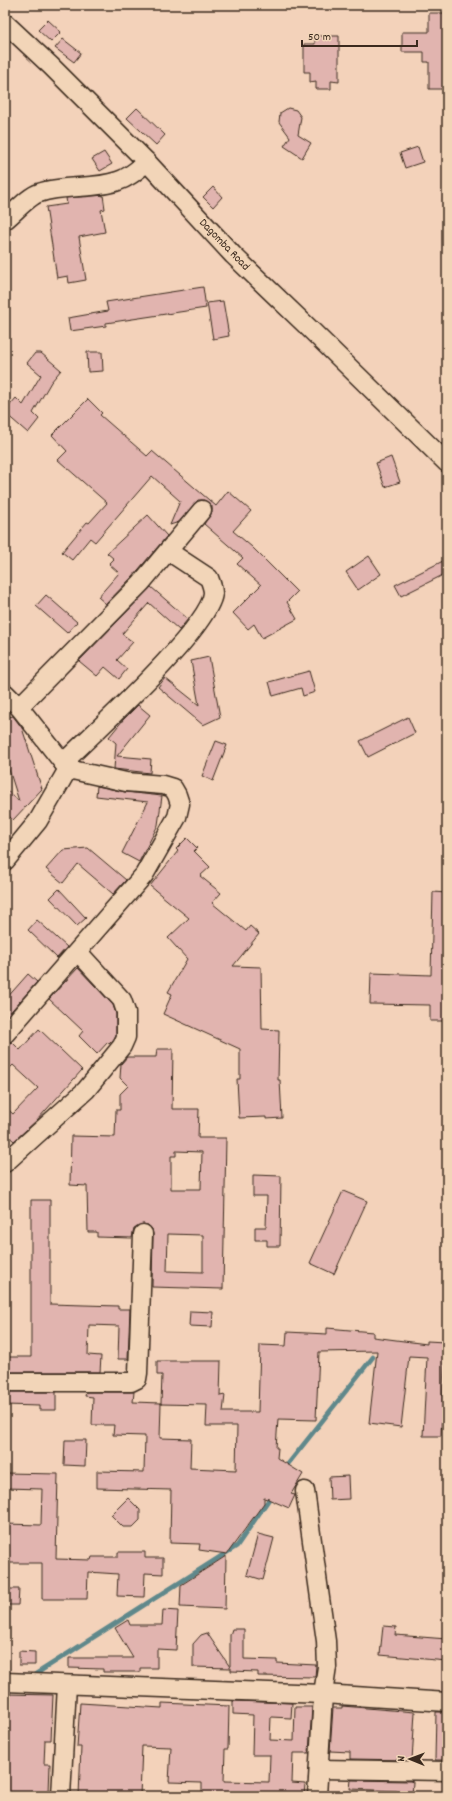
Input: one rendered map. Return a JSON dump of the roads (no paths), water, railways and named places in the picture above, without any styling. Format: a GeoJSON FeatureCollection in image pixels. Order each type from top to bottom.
{"type":"FeatureCollection","features":[{"type":"Feature","properties":{"kind":"street","name":"Dagomba Road"},"geometry":{"type":"LineString","coordinates":[[5,22],[146,162],[233,255],[320,337],[447,464]]}},
{"type":"Feature","properties":{"kind":"street"},"geometry":{"type":"LineString","coordinates":[[5,220],[37,193],[61,188],[92,186],[119,181],[136,172],[146,162]]}},
{"type":"Feature","properties":{"kind":"street"},"geometry":{"type":"LineString","coordinates":[[19,707],[142,583],[202,510]]}},
{"type":"Feature","properties":{"kind":"street"},"geometry":{"type":"LineString","coordinates":[[5,861],[38,821],[65,766],[196,628],[210,602],[213,594],[209,578],[168,551]]}},
{"type":"Feature","properties":{"kind":"street"},"geometry":{"type":"LineString","coordinates":[[5,693],[19,707],[65,766],[126,782],[163,785],[173,788],[180,804],[177,817],[144,875],[5,1034]]}},
{"type":"Feature","properties":{"kind":"street"},"geometry":{"type":"LineString","coordinates":[[5,1163],[86,1090],[122,1046],[126,1037],[126,1012],[122,1000],[78,952]]}},
{"type":"Feature","properties":{"kind":"street"},"geometry":{"type":"LineString","coordinates":[[5,1382],[131,1382],[136,1379],[138,1373],[143,1234]]}},
{"type":"Feature","properties":{"kind":"street"},"geometry":{"type":"LineString","coordinates":[[305,1491],[326,1641],[327,1668],[323,1694],[317,1796]]}},
{"type":"Feature","properties":{"kind":"street"},"geometry":{"type":"LineString","coordinates":[[5,1682],[323,1694],[447,1702]]}},
{"type":"Feature","properties":{"kind":"street"},"geometry":{"type":"LineString","coordinates":[[61,1796],[67,1685]]}},
{"type":"Feature","properties":{"kind":"street"},"geometry":{"type":"LineString","coordinates":[[319,1769],[447,1771]]}},
{"type":"Feature","properties":{"kind":"waterway"},"geometry":{"type":"LineString","coordinates":[[286,1469],[288,1464],[373,1357]]}},
{"type":"Feature","properties":{"kind":"waterway"},"geometry":{"type":"LineString","coordinates":[[31,1677],[237,1546],[272,1495]]}}]}
